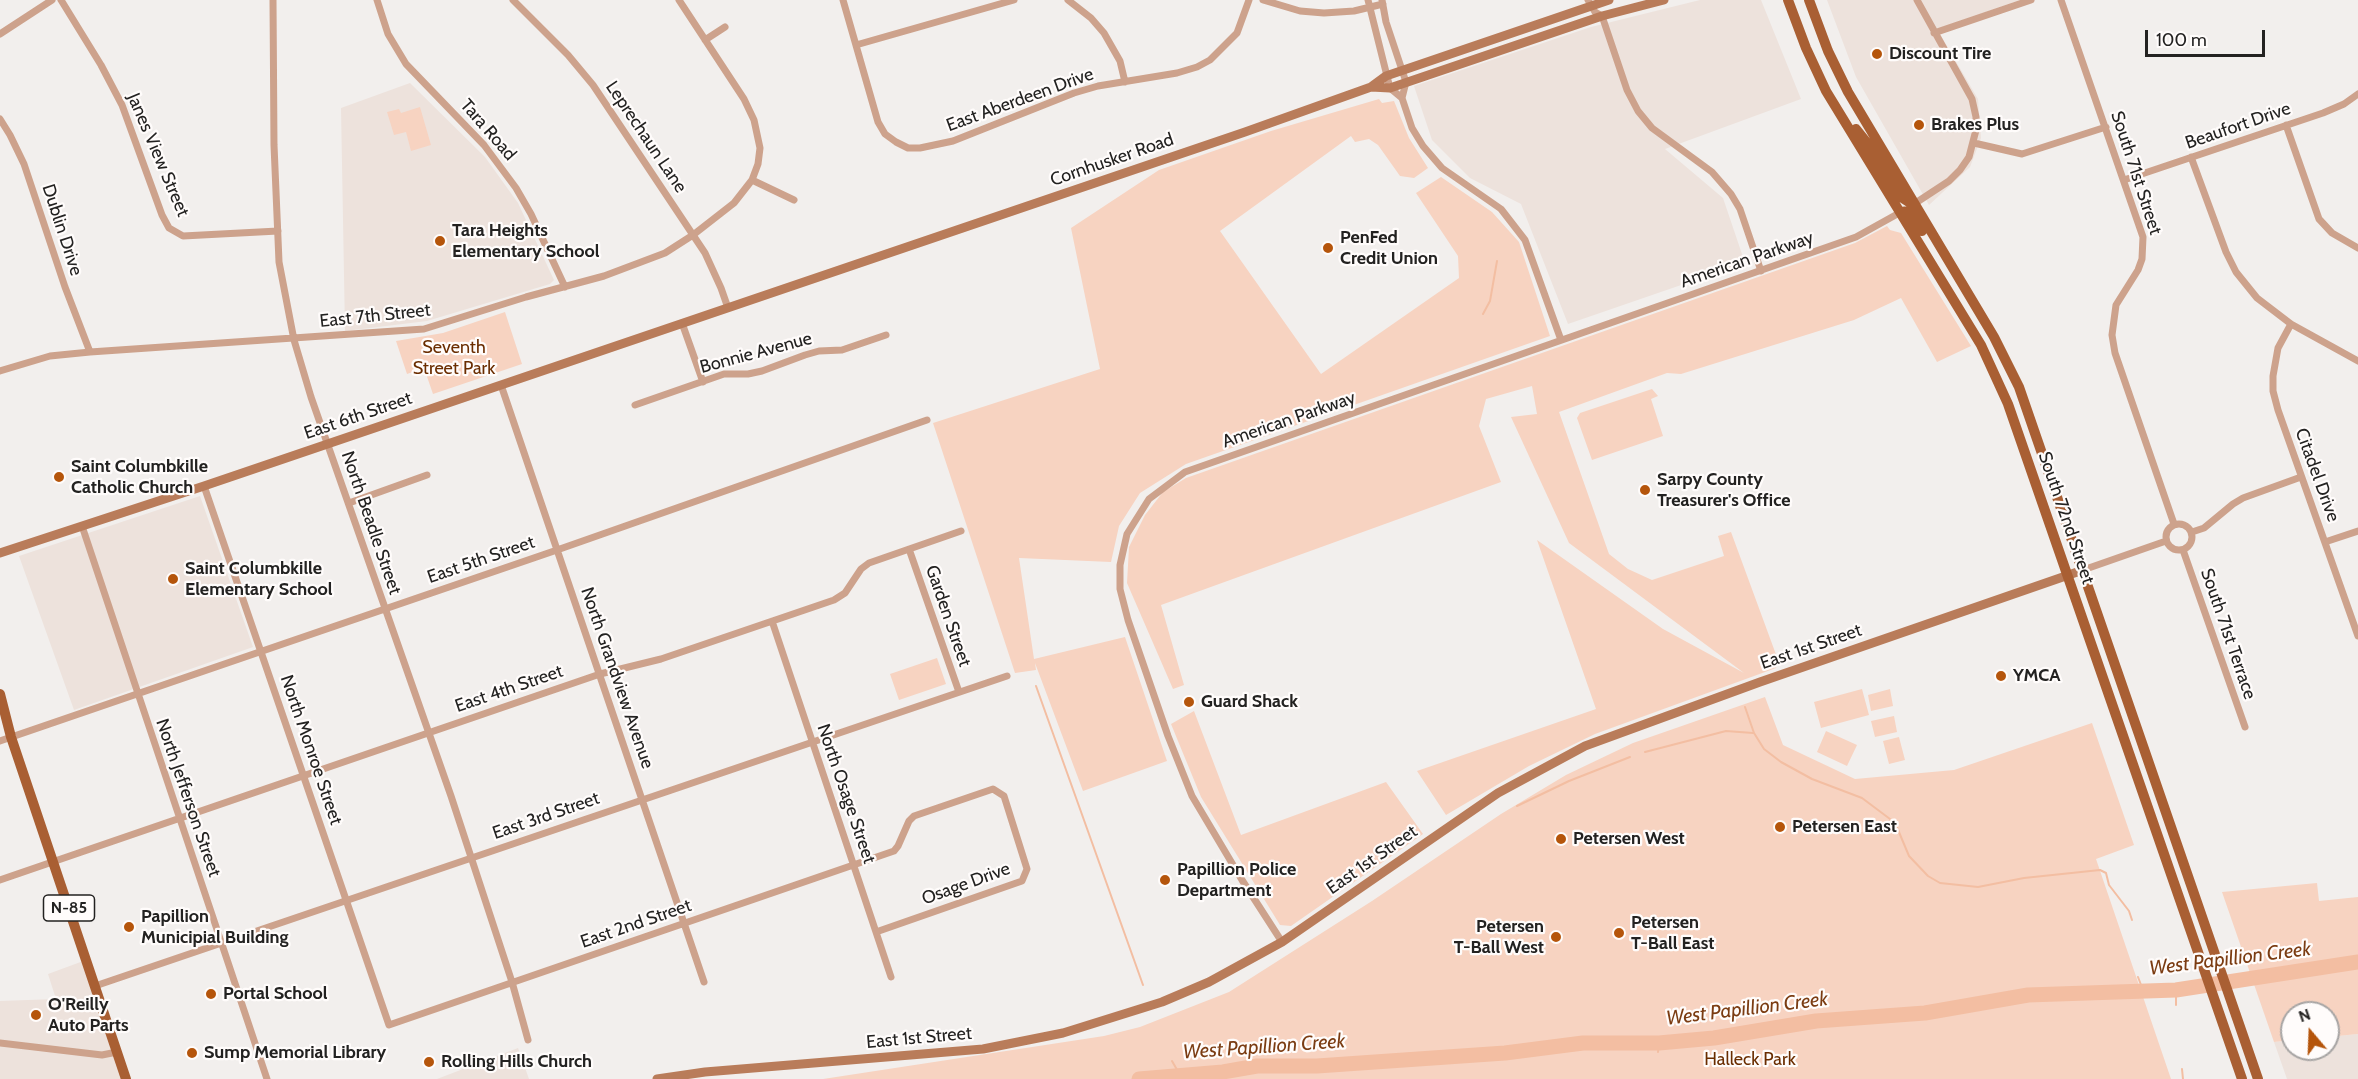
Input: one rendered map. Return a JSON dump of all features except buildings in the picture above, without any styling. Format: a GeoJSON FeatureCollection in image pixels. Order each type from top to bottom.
{"type":"FeatureCollection","features":[{"type":"Feature","properties":{"kind":"main road","name":"Cornhusker Road"},"geometry":{"type":"LineString","coordinates":[[861,261],[1245,132],[1371,87],[1386,76],[1402,70],[1589,3],[1607,0]]}},
{"type":"Feature","properties":{"kind":"main road","name":"Cornhusker Road"},"geometry":{"type":"LineString","coordinates":[[1371,87],[1390,88],[1602,16],[1664,0]]}},
{"type":"Feature","properties":{"kind":"main road","name":"South 72nd Street"},"geometry":{"type":"LineString","coordinates":[[1788,0],[1815,69],[1838,112],[1901,212],[1991,366],[2016,425],[2242,1079]]}},
{"type":"Feature","properties":{"kind":"main road","name":"South 72nd Street"},"geometry":{"type":"LineString","coordinates":[[1809,0],[1828,51],[1848,92],[1994,337],[2019,387],[2258,1079]]}},
{"type":"Feature","properties":{"kind":"main road"},"geometry":{"type":"LineString","coordinates":[[1838,112],[1868,144],[1901,197],[1914,204]]}},
{"type":"Feature","properties":{"kind":"main road"},"geometry":{"type":"LineString","coordinates":[[1901,212],[1905,210],[1911,214],[1948,271],[1967,291]]}},
{"type":"Feature","properties":{"kind":"main road","name":"East 6th Street"},"geometry":{"type":"LineString","coordinates":[[0,553],[328,444],[861,261]]}},
{"type":"Feature","properties":{"kind":"main road","name":"East 1st Street"},"geometry":{"type":"LineString","coordinates":[[657,1079],[705,1072],[960,1051],[1011,1044],[1063,1033],[1116,1018],[1209,982],[1282,942],[1498,793],[1585,746],[1760,682],[2083,570]]}},
{"type":"Feature","properties":{"kind":"main road","name":"N-85"},"geometry":{"type":"LineString","coordinates":[[0,694],[5,739]]}},
{"type":"Feature","properties":{"kind":"main road","name":"N-85"},"geometry":{"type":"LineString","coordinates":[[0,718],[5,739],[53,862],[126,1079]]}},
{"type":"Feature","properties":{"kind":"street"},"geometry":{"type":"LineString","coordinates":[[0,34],[52,0]]}},
{"type":"Feature","properties":{"kind":"street","name":"Janes View Street"},"geometry":{"type":"LineString","coordinates":[[61,0],[101,65],[122,105],[162,215],[169,228],[183,236],[278,231]]}},
{"type":"Feature","properties":{"kind":"street","name":"North Beadle Street"},"geometry":{"type":"LineString","coordinates":[[273,0],[274,145],[279,262],[294,340],[471,857],[512,982],[528,1040]]}},
{"type":"Feature","properties":{"kind":"street","name":"Tara Road"},"geometry":{"type":"LineString","coordinates":[[377,0],[388,34],[406,64],[470,129],[516,188],[531,214],[565,287]]}},
{"type":"Feature","properties":{"kind":"street","name":"Leprechaun Lane"},"geometry":{"type":"LineString","coordinates":[[513,0],[568,55],[593,86],[693,235],[716,274],[728,308]]}},
{"type":"Feature","properties":{"kind":"street"},"geometry":{"type":"LineString","coordinates":[[679,0],[744,99],[754,120],[760,148],[758,164],[752,180],[794,200]]}},
{"type":"Feature","properties":{"kind":"street"},"geometry":{"type":"LineString","coordinates":[[843,0],[856,45],[1014,0]]}},
{"type":"Feature","properties":{"kind":"street"},"geometry":{"type":"LineString","coordinates":[[1068,0],[1091,18],[1108,39],[1120,61],[1125,82]]}},
{"type":"Feature","properties":{"kind":"street","name":"East Aberdeen Drive"},"geometry":{"type":"LineString","coordinates":[[856,45],[878,122],[885,134],[908,148],[934,147],[1074,93],[1098,86],[1177,73],[1197,67],[1210,60],[1237,33],[1249,0]]}},
{"type":"Feature","properties":{"kind":"street"},"geometry":{"type":"LineString","coordinates":[[1263,0],[1300,10],[1324,13],[1354,11],[1368,4],[1382,2],[1388,30],[1406,82],[1402,98]]}},
{"type":"Feature","properties":{"kind":"street"},"geometry":{"type":"LineString","coordinates":[[1602,16],[1607,8],[1607,0]]}},
{"type":"Feature","properties":{"kind":"street"},"geometry":{"type":"LineString","coordinates":[[1914,204],[1949,181],[1960,170],[1969,157],[1974,142],[1976,117],[1972,99],[1917,0]]}},
{"type":"Feature","properties":{"kind":"street"},"geometry":{"type":"LineString","coordinates":[[1934,33],[2031,0]]}},
{"type":"Feature","properties":{"kind":"street","name":"South 71st Street"},"geometry":{"type":"LineString","coordinates":[[2061,0],[2142,237],[2144,248],[2138,270],[2116,305],[2112,326],[2113,345],[2174,524]]}},
{"type":"Feature","properties":{"kind":"street"},"geometry":{"type":"LineString","coordinates":[[1589,3],[1602,16],[1627,90],[1638,111],[1652,128],[1712,172],[1731,194],[1740,209],[1761,271]]}},
{"type":"Feature","properties":{"kind":"street"},"geometry":{"type":"LineString","coordinates":[[1368,4],[1390,88],[1402,98],[1412,128],[1429,153],[1454,178],[1501,209],[1525,240],[1560,340]]}},
{"type":"Feature","properties":{"kind":"street"},"geometry":{"type":"LineString","coordinates":[[705,40],[725,27]]}},
{"type":"Feature","properties":{"kind":"street","name":"Beaufort Drive"},"geometry":{"type":"LineString","coordinates":[[2124,180],[2323,113],[2344,104],[2358,94]]}},
{"type":"Feature","properties":{"kind":"street","name":"Dublin Drive"},"geometry":{"type":"LineString","coordinates":[[0,119],[24,164],[65,287],[90,352]]}},
{"type":"Feature","properties":{"kind":"street"},"geometry":{"type":"LineString","coordinates":[[2286,126],[2319,219],[2332,233],[2358,248]]}},
{"type":"Feature","properties":{"kind":"street"},"geometry":{"type":"LineString","coordinates":[[1974,142],[2022,154],[2106,127]]}},
{"type":"Feature","properties":{"kind":"street"},"geometry":{"type":"LineString","coordinates":[[2191,157],[2216,226],[2236,272],[2257,298],[2291,324],[2358,361]]}},
{"type":"Feature","properties":{"kind":"street","name":"East 7th Street"},"geometry":{"type":"LineString","coordinates":[[0,371],[50,356],[90,352],[294,340],[424,329],[651,260],[693,235],[734,203],[752,180]]}},
{"type":"Feature","properties":{"kind":"street","name":"American Parkway"},"geometry":{"type":"LineString","coordinates":[[1282,942],[1209,828],[1192,796],[1168,736],[1128,620],[1120,589],[1120,565],[1127,534],[1149,499],[1185,472],[1856,237],[1901,212]]}},
{"type":"Feature","properties":{"kind":"street"},"geometry":{"type":"LineString","coordinates":[[682,323],[703,382]]}},
{"type":"Feature","properties":{"kind":"street","name":"Citadel Drive"},"geometry":{"type":"LineString","coordinates":[[2291,324],[2278,348],[2272,376],[2273,391],[2301,477],[2358,635]]}},
{"type":"Feature","properties":{"kind":"street","name":"Bonnie Avenue"},"geometry":{"type":"LineString","coordinates":[[635,405],[724,374],[748,374],[762,371],[805,355],[819,351],[842,350],[886,334]]}},
{"type":"Feature","properties":{"kind":"street","name":"North Grandview Avenue"},"geometry":{"type":"LineString","coordinates":[[501,385],[704,982]]}},
{"type":"Feature","properties":{"kind":"street","name":"East 5th Street"},"geometry":{"type":"LineString","coordinates":[[5,739],[557,550],[927,420]]}},
{"type":"Feature","properties":{"kind":"street"},"geometry":{"type":"LineString","coordinates":[[349,503],[427,475]]}},
{"type":"Feature","properties":{"kind":"street"},"geometry":{"type":"LineString","coordinates":[[2192,532],[2204,528],[2243,498],[2301,477]]}},
{"type":"Feature","properties":{"kind":"street","name":"North Monroe Street"},"geometry":{"type":"LineString","coordinates":[[204,486],[389,1025]]}},
{"type":"Feature","properties":{"kind":"street"},"geometry":{"type":"LineString","coordinates":[[2174,524],[2186,525],[2192,532],[2191,543],[2183,550],[2174,550],[2166,541],[2166,532],[2174,524]]}},
{"type":"Feature","properties":{"kind":"street","name":"North Jefferson Street"},"geometry":{"type":"LineString","coordinates":[[82,526],[267,1079]]}},
{"type":"Feature","properties":{"kind":"street","name":"East 4th Street"},"geometry":{"type":"LineString","coordinates":[[0,879],[179,820],[600,674],[661,659],[834,600],[845,593],[861,569],[869,563],[962,531]]}},
{"type":"Feature","properties":{"kind":"street"},"geometry":{"type":"LineString","coordinates":[[2325,542],[2358,531]]}},
{"type":"Feature","properties":{"kind":"street"},"geometry":{"type":"LineString","coordinates":[[2083,570],[2166,541]]}},
{"type":"Feature","properties":{"kind":"street","name":"Garden Street"},"geometry":{"type":"LineString","coordinates":[[909,549],[959,692]]}},
{"type":"Feature","properties":{"kind":"street","name":"South 71st Terrace"},"geometry":{"type":"LineString","coordinates":[[2183,550],[2245,728]]}},
{"type":"Feature","properties":{"kind":"street","name":"North Osage Street"},"geometry":{"type":"LineString","coordinates":[[772,621],[891,977]]}},
{"type":"Feature","properties":{"kind":"street","name":"East 3rd Street"},"geometry":{"type":"LineString","coordinates":[[95,986],[1007,676]]}},
{"type":"Feature","properties":{"kind":"street","name":"Osage Drive"},"geometry":{"type":"LineString","coordinates":[[876,932],[1022,881],[1027,869],[1004,796],[993,789],[914,816],[909,821],[898,846],[892,851]]}},
{"type":"Feature","properties":{"kind":"street","name":"East 2nd Street"},"geometry":{"type":"LineString","coordinates":[[389,1025],[892,851]]}},
{"type":"Feature","properties":{"kind":"street"},"geometry":{"type":"LineString","coordinates":[[0,1043],[102,1055],[117,1052]]}},
{"type":"Feature","properties":{"kind":"shaded area"},"geometry":{"type":"Polygon","coordinates":[[[1700,0],[1761,0],[1801,99],[1665,149],[1723,198],[1745,263],[1568,324],[1521,204],[1470,178],[1432,140],[1414,86],[1591,27],[1700,0]]]}},
{"type":"Feature","properties":{"kind":"shaded area"},"geometry":{"type":"Polygon","coordinates":[[[1827,0],[2020,0],[1937,29],[1978,99],[1981,138],[1970,167],[1929,205],[1856,77],[1827,0]]]}},
{"type":"Feature","properties":{"kind":"shaded area","name":"Tara Heights Elementary School"},"geometry":{"type":"Polygon","coordinates":[[[410,83],[485,157],[518,203],[554,280],[550,284],[427,321],[345,331],[341,108],[410,83]]]}},
{"type":"Feature","properties":{"kind":"shaded area"},"geometry":{"type":"Polygon","coordinates":[[[200,496],[253,647],[74,710],[19,556],[200,496]]]}},
{"type":"Feature","properties":{"kind":"shaded area"},"geometry":{"type":"Polygon","coordinates":[[[86,960],[124,1079],[0,1079],[0,1001],[56,999],[48,974],[86,960]]]}},
{"type":"Feature","properties":{"kind":"shaded area"},"geometry":{"type":"Polygon","coordinates":[[[2358,1034],[2358,1079],[2287,1079],[2281,1061],[2340,1061],[2340,1036],[2358,1034]]]}},
{"type":"Feature","properties":{"kind":"shaded area"},"geometry":{"type":"Polygon","coordinates":[[[2280,1041],[2280,1059],[2274,1042],[2280,1041]]]}},
{"type":"Feature","properties":{"kind":"shaded area"},"geometry":{"type":"Polygon","coordinates":[[[518,1048],[529,1079],[437,1079],[518,1048]]]}},
{"type":"Feature","properties":{"kind":"green space"},"geometry":{"type":"Polygon","coordinates":[[[1379,99],[1382,103],[1394,101],[1409,138],[1428,168],[1414,178],[1400,176],[1378,145],[1369,139],[1355,142],[1351,136],[1220,231],[1321,374],[1459,278],[1458,256],[1416,193],[1441,177],[1492,212],[1519,242],[1550,336],[1186,464],[1140,493],[1119,526],[1111,562],[1019,558],[1034,659],[1125,637],[1167,761],[1083,791],[1035,663],[1036,670],[1015,673],[933,423],[1100,369],[1071,228],[1159,170],[1271,131],[1379,99]]]}},
{"type":"Feature","properties":{"kind":"green space"},"geometry":{"type":"Polygon","coordinates":[[[420,107],[431,145],[411,151],[406,132],[394,135],[387,112],[399,109],[401,113],[420,107]]]}},
{"type":"Feature","properties":{"kind":"green space"},"geometry":{"type":"Polygon","coordinates":[[[1887,226],[1890,230],[1901,233],[1971,346],[1937,362],[1901,298],[1854,320],[1681,374],[1667,373],[1559,412],[1609,554],[1628,569],[1652,580],[1724,556],[1718,536],[1731,532],[1778,660],[1776,668],[1595,734],[1529,766],[1446,815],[1417,771],[1596,709],[1537,540],[1663,629],[1744,673],[1569,543],[1511,417],[1537,414],[1532,386],[1486,399],[1479,426],[1501,482],[1161,605],[1184,685],[1173,689],[1127,583],[1129,547],[1145,515],[1163,492],[1186,478],[1855,243],[1887,226]]]}},
{"type":"Feature","properties":{"kind":"green space","name":"Seventh Street Park"},"geometry":{"type":"Polygon","coordinates":[[[505,312],[522,364],[433,394],[424,368],[407,374],[396,341],[443,333],[505,312]]]}},
{"type":"Feature","properties":{"kind":"green space"},"geometry":{"type":"Polygon","coordinates":[[[1652,389],[1658,396],[1651,399],[1663,436],[1592,460],[1577,418],[1580,413],[1652,389]]]}},
{"type":"Feature","properties":{"kind":"green space"},"geometry":{"type":"Polygon","coordinates":[[[937,658],[946,684],[899,700],[890,674],[937,658]]]}},
{"type":"Feature","properties":{"kind":"green space"},"geometry":{"type":"Polygon","coordinates":[[[1862,689],[1869,715],[1821,728],[1814,702],[1862,689]]]}},
{"type":"Feature","properties":{"kind":"green space"},"geometry":{"type":"Polygon","coordinates":[[[1890,689],[1893,706],[1871,711],[1868,695],[1890,689]]]}},
{"type":"Feature","properties":{"kind":"green space","name":"Halleck Park"},"geometry":{"type":"Polygon","coordinates":[[[1765,697],[1783,745],[1855,779],[1954,770],[2092,723],[2134,845],[2096,859],[2171,1079],[823,1079],[1104,1036],[1140,1027],[1229,992],[1372,901],[1501,814],[1566,775],[1633,743],[1765,697]]]}},
{"type":"Feature","properties":{"kind":"green space"},"geometry":{"type":"Polygon","coordinates":[[[1194,711],[1241,835],[1386,782],[1423,834],[1291,926],[1280,925],[1201,797],[1171,724],[1194,711]]]}},
{"type":"Feature","properties":{"kind":"green space"},"geometry":{"type":"Polygon","coordinates":[[[1894,716],[1897,732],[1875,737],[1871,721],[1894,716]]]}},
{"type":"Feature","properties":{"kind":"green space"},"geometry":{"type":"Polygon","coordinates":[[[1826,731],[1857,745],[1847,766],[1817,752],[1826,731]]]}},
{"type":"Feature","properties":{"kind":"green space"},"geometry":{"type":"Polygon","coordinates":[[[1899,737],[1905,760],[1889,764],[1883,741],[1899,737]]]}},
{"type":"Feature","properties":{"kind":"green space"},"geometry":{"type":"Polygon","coordinates":[[[2317,883],[2319,901],[2358,897],[2358,1034],[2340,1036],[2340,1001],[2280,1001],[2280,1041],[2274,1042],[2222,892],[2317,883]]]}},
{"type":"Feature","properties":{"kind":"waterway"},"geometry":{"type":"LineString","coordinates":[[1483,314],[1490,301],[1497,261]]}},
{"type":"Feature","properties":{"kind":"waterway"},"geometry":{"type":"LineString","coordinates":[[1036,686],[1143,985]]}},
{"type":"Feature","properties":{"kind":"waterway"},"geometry":{"type":"LineString","coordinates":[[1745,707],[1754,733],[1764,749],[1781,762],[1812,779],[1862,798],[1890,819],[1896,825],[1909,856],[1928,876],[1940,883],[1978,887],[2024,878],[2100,870],[2106,873],[2109,885],[2129,911],[2132,920]]}},
{"type":"Feature","properties":{"kind":"waterway"},"geometry":{"type":"LineString","coordinates":[[1645,752],[1726,731],[1753,733]]}},
{"type":"Feature","properties":{"kind":"waterway"},"geometry":{"type":"LineString","coordinates":[[1517,806],[1569,781],[1630,757]]}},
{"type":"Feature","properties":{"kind":"waterway","name":"West Papillion Creek"},"geometry":{"type":"LineString","coordinates":[[1139,1079],[1223,1072],[1257,1066],[1317,1066],[1505,1053],[1583,1043],[1659,1043],[1714,1038],[1816,1021],[1925,1013],[2028,995],[2176,990],[2358,962]]}},
{"type":"Feature","properties":{"kind":"waterway"},"geometry":{"type":"LineString","coordinates":[[2138,977],[2143,990]]}},
{"type":"Feature","properties":{"kind":"waterway"},"geometry":{"type":"LineString","coordinates":[[2176,990],[2176,1005]]}},
{"type":"Feature","properties":{"kind":"waterway"},"geometry":{"type":"LineString","coordinates":[[1658,1052],[1659,1043]]}},
{"type":"Feature","properties":{"kind":"waterway"},"geometry":{"type":"LineString","coordinates":[[1172,1061],[1180,1075]]}},
{"type":"Feature","properties":{"kind":"waterway"},"geometry":{"type":"LineString","coordinates":[[2182,1069],[2183,1079]]}},
{"type":"Feature","properties":{"kind":"place","name":"Discount Tire"},"geometry":{"type":"Point","coordinates":[1877,54]}},
{"type":"Feature","properties":{"kind":"place","name":"Brakes Plus"},"geometry":{"type":"Point","coordinates":[1919,125]}},
{"type":"Feature","properties":{"kind":"place","name":"Tara Heights Elementary School"},"geometry":{"type":"Point","coordinates":[440,241]}},
{"type":"Feature","properties":{"kind":"place","name":"PenFed Credit Union"},"geometry":{"type":"Point","coordinates":[1328,248]}},
{"type":"Feature","properties":{"kind":"place","name":"Saint Columbkille Catholic Church"},"geometry":{"type":"Point","coordinates":[59,477]}},
{"type":"Feature","properties":{"kind":"place","name":"Sarpy County Treasurer's Office"},"geometry":{"type":"Point","coordinates":[1645,490]}},
{"type":"Feature","properties":{"kind":"place","name":"Saint Columbkille Elementary School"},"geometry":{"type":"Point","coordinates":[173,579]}},
{"type":"Feature","properties":{"kind":"place","name":"YMCA"},"geometry":{"type":"Point","coordinates":[2001,676]}},
{"type":"Feature","properties":{"kind":"place","name":"Guard Shack"},"geometry":{"type":"Point","coordinates":[1189,702]}},
{"type":"Feature","properties":{"kind":"place","name":"Petersen East"},"geometry":{"type":"Point","coordinates":[1780,827]}},
{"type":"Feature","properties":{"kind":"place","name":"Petersen West"},"geometry":{"type":"Point","coordinates":[1561,839]}},
{"type":"Feature","properties":{"kind":"place","name":"Papillion Police Department"},"geometry":{"type":"Point","coordinates":[1165,880]}},
{"type":"Feature","properties":{"kind":"place","name":"Papillion Municipial Building"},"geometry":{"type":"Point","coordinates":[129,927]}},
{"type":"Feature","properties":{"kind":"place","name":"Petersen T-Ball East"},"geometry":{"type":"Point","coordinates":[1619,933]}},
{"type":"Feature","properties":{"kind":"place","name":"Petersen T-Ball West"},"geometry":{"type":"Point","coordinates":[1556,937]}},
{"type":"Feature","properties":{"kind":"place","name":"Portal School"},"geometry":{"type":"Point","coordinates":[211,994]}},
{"type":"Feature","properties":{"kind":"place","name":"O'Reilly Auto Parts"},"geometry":{"type":"Point","coordinates":[36,1015]}},
{"type":"Feature","properties":{"kind":"place","name":"Sump Memorial Library"},"geometry":{"type":"Point","coordinates":[192,1053]}},
{"type":"Feature","properties":{"kind":"place","name":"Rolling Hills Church"},"geometry":{"type":"Point","coordinates":[429,1062]}}]}
